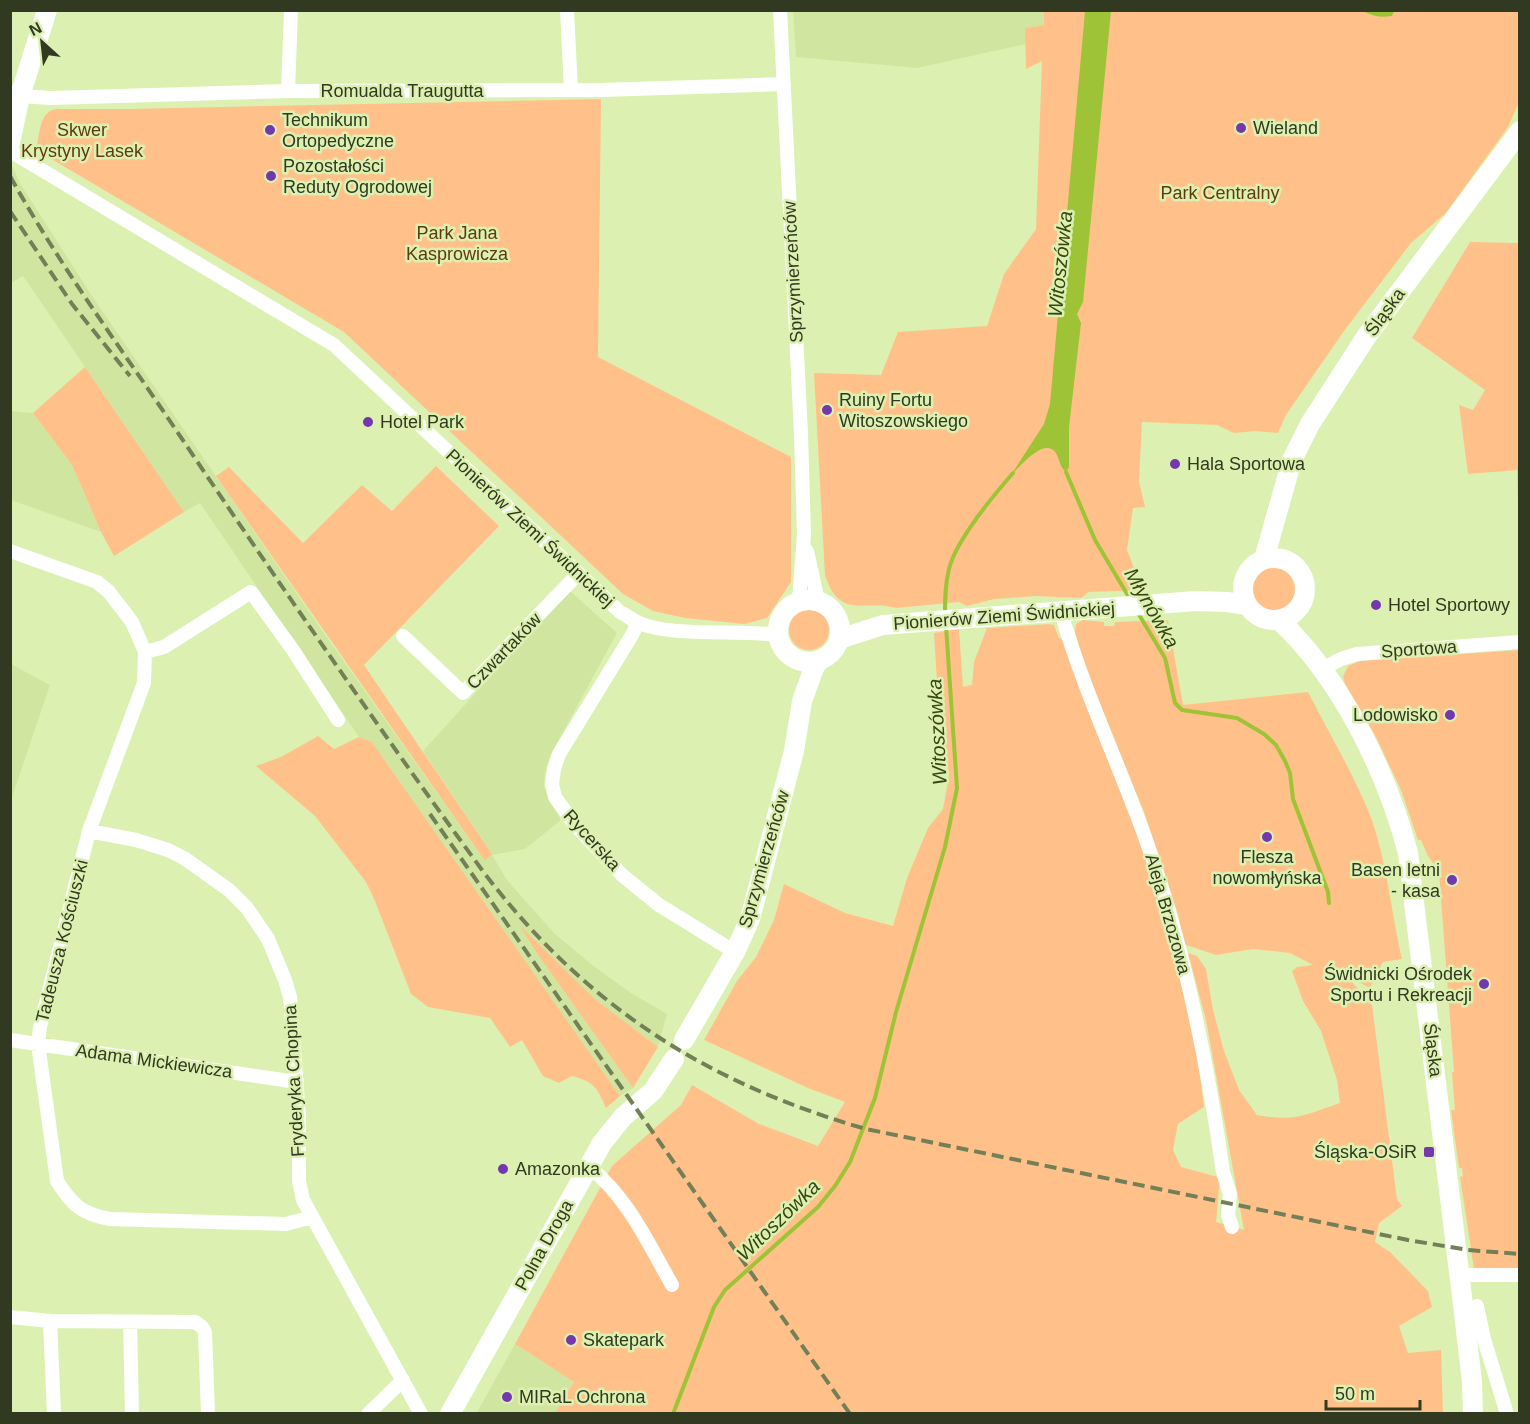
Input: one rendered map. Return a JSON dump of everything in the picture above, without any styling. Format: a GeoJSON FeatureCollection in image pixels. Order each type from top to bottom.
{"type":"FeatureCollection","features":[{"type":"Feature","properties":{"kind":"street"},"geometry":{"type":"LineString","coordinates":[[10,143],[15,94],[47,10]]}},
{"type":"Feature","properties":{"kind":"street"},"geometry":{"type":"LineString","coordinates":[[288,91],[291,10]]}},
{"type":"Feature","properties":{"kind":"street"},"geometry":{"type":"LineString","coordinates":[[567,10],[571,90]]}},
{"type":"Feature","properties":{"kind":"street","name":"Sprzymierzeńców"},"geometry":{"type":"LineString","coordinates":[[780,10],[801,434],[804,534],[799,601]]}},
{"type":"Feature","properties":{"kind":"street","name":"Romualda Traugutta"},"geometry":{"type":"LineString","coordinates":[[15,94],[50,98],[288,91],[571,90],[784,84]]}},
{"type":"Feature","properties":{"kind":"street","name":"Śląska"},"geometry":{"type":"LineString","coordinates":[[1264,559],[1292,460],[1310,424],[1366,337],[1520,131]]}},
{"type":"Feature","properties":{"kind":"street","name":"Pionierów Ziemi Świdnickiej"},"geometry":{"type":"LineString","coordinates":[[10,151],[334,345],[620,612],[638,622],[670,630],[778,635]]}},
{"type":"Feature","properties":{"kind":"street","name":"Śląska"},"geometry":{"type":"LineString","coordinates":[[1279,509],[1284,542],[1292,563]]}},
{"type":"Feature","properties":{"kind":"street","name":"Sprzymierzeńców"},"geometry":{"type":"LineString","coordinates":[[804,534],[818,601]]}},
{"type":"Feature","properties":{"kind":"street","name":"Tadeusza Kościuszki"},"geometry":{"type":"LineString","coordinates":[[10,551],[97,582],[109,592],[132,622],[145,652],[144,683],[89,831],[44,1006],[38,1044],[57,1181],[69,1200],[85,1213],[110,1219],[286,1224],[312,1217]]}},
{"type":"Feature","properties":{"kind":"street"},"geometry":{"type":"LineString","coordinates":[[1264,559],[1284,559],[1292,563],[1300,570],[1305,580],[1304,600],[1299,609],[1287,618],[1279,620],[1270,621],[1260,618],[1247,605],[1243,593],[1244,581],[1248,572],[1264,559]]}},
{"type":"Feature","properties":{"kind":"street","name":"Czwartaków"},"geometry":{"type":"LineString","coordinates":[[403,636],[464,693],[578,574]]}},
{"type":"Feature","properties":{"kind":"street","name":"Pionierów Ziemi Świdnickiej"},"geometry":{"type":"LineString","coordinates":[[1196,601],[1225,591],[1244,581]]}},
{"type":"Feature","properties":{"kind":"street"},"geometry":{"type":"LineString","coordinates":[[145,652],[164,647],[251,592],[293,650],[338,720]]}},
{"type":"Feature","properties":{"kind":"street"},"geometry":{"type":"LineString","coordinates":[[799,601],[818,601],[827,605],[838,619],[839,639],[831,653],[819,660],[811,662],[794,659],[781,645],[778,635],[778,625],[782,615],[789,606],[799,601]]}},
{"type":"Feature","properties":{"kind":"street","name":"Pionierów Ziemi Świdnickiej"},"geometry":{"type":"LineString","coordinates":[[839,639],[883,626],[921,622],[1196,601],[1247,605]]}},
{"type":"Feature","properties":{"kind":"street","name":"Śląska"},"geometry":{"type":"LineString","coordinates":[[1299,609],[1304,629],[1322,669],[1368,745],[1401,828],[1408,853],[1460,1275],[1472,1382],[1473,1413]]}},
{"type":"Feature","properties":{"kind":"street","name":"Aleja Brzozowa"},"geometry":{"type":"LineString","coordinates":[[1061,612],[1076,661],[1157,872],[1198,1024],[1223,1172],[1230,1194],[1228,1215],[1232,1227]]}},
{"type":"Feature","properties":{"kind":"street","name":"Pionierów Ziemi Świdnickiej"},"geometry":{"type":"LineString","coordinates":[[838,619],[883,626]]}},
{"type":"Feature","properties":{"kind":"street","name":"Śląska"},"geometry":{"type":"LineString","coordinates":[[1279,620],[1294,634],[1322,669]]}},
{"type":"Feature","properties":{"kind":"street","name":"Rycerska"},"geometry":{"type":"LineString","coordinates":[[638,622],[559,754],[552,784],[555,798],[575,825],[622,875],[659,905],[735,952]]}},
{"type":"Feature","properties":{"kind":"street","name":"Sportowa"},"geometry":{"type":"LineString","coordinates":[[1322,669],[1357,654],[1520,642]]}},
{"type":"Feature","properties":{"kind":"street","name":"Sprzymierzeńców"},"geometry":{"type":"LineString","coordinates":[[794,659],[802,701]]}},
{"type":"Feature","properties":{"kind":"street","name":"Sprzymierzeńców"},"geometry":{"type":"LineString","coordinates":[[684,1041],[735,952],[750,919],[794,750],[802,701],[819,660]]}},
{"type":"Feature","properties":{"kind":"street","name":"Fryderyka Chopina"},"geometry":{"type":"LineString","coordinates":[[89,831],[136,840],[168,850],[184,858],[230,890],[247,908],[268,939],[290,997],[297,1083],[299,1181],[303,1200],[421,1413]]}},
{"type":"Feature","properties":{"kind":"street","name":"Adama Mickiewicza"},"geometry":{"type":"LineString","coordinates":[[10,1040],[297,1083]]}},
{"type":"Feature","properties":{"kind":"street","name":"Polna Droga"},"geometry":{"type":"LineString","coordinates":[[450,1413],[602,1143],[623,1117],[653,1091],[674,1059]]}},
{"type":"Feature","properties":{"kind":"street"},"geometry":{"type":"LineString","coordinates":[[588,1166],[615,1193],[631,1214],[672,1285]]}},
{"type":"Feature","properties":{"kind":"street"},"geometry":{"type":"LineString","coordinates":[[1460,1275],[1520,1275]]}},
{"type":"Feature","properties":{"kind":"street"},"geometry":{"type":"LineString","coordinates":[[1477,1306],[1484,1339],[1507,1413]]}},
{"type":"Feature","properties":{"kind":"street"},"geometry":{"type":"LineString","coordinates":[[10,1317],[50,1321],[195,1322],[205,1332],[208,1413]]}},
{"type":"Feature","properties":{"kind":"street"},"geometry":{"type":"LineString","coordinates":[[50,1321],[54,1413]]}},
{"type":"Feature","properties":{"kind":"street"},"geometry":{"type":"LineString","coordinates":[[130,1322],[132,1413]]}},
{"type":"Feature","properties":{"kind":"street"},"geometry":{"type":"LineString","coordinates":[[368,1413],[403,1380]]}},
{"type":"Feature","properties":{"kind":"shaded area"},"geometry":{"type":"Polygon","coordinates":[[[793,11],[1044,11],[1044,25],[1026,28],[1026,44],[917,68],[796,57],[793,11]]]}},
{"type":"Feature","properties":{"kind":"shaded area"},"geometry":{"type":"Polygon","coordinates":[[[1085,11],[1111,11],[1083,302],[1077,314],[1081,323],[1069,427],[1069,467],[1066,472],[1057,455],[1052,449],[1047,448],[1027,459],[1011,475],[1044,424],[1050,404],[1085,11]]]}},
{"type":"Feature","properties":{"kind":"shaded area"},"geometry":{"type":"Polygon","coordinates":[[[1363,11],[1394,11],[1392,16],[1384,17],[1363,11]]]}},
{"type":"Feature","properties":{"kind":"shaded area"},"geometry":{"type":"Polygon","coordinates":[[[10,162],[21,185],[94,299],[326,636],[485,861],[492,854],[423,751],[569,590],[617,633],[550,756],[545,772],[544,786],[548,799],[561,820],[525,849],[492,855],[507,880],[554,933],[631,993],[667,1014],[658,1047],[595,999],[522,929],[633,1088],[620,1096],[372,742],[359,737],[200,503],[184,512],[23,276],[11,283],[10,162]]]}},
{"type":"Feature","properties":{"kind":"shaded area"},"geometry":{"type":"Polygon","coordinates":[[[11,411],[33,413],[72,465],[101,532],[11,500],[11,411]]]}},
{"type":"Feature","properties":{"kind":"shaded area"},"geometry":{"type":"Polygon","coordinates":[[[11,664],[50,685],[11,800],[11,664]]]}},
{"type":"Feature","properties":{"kind":"shaded area"},"geometry":{"type":"Polygon","coordinates":[[[515,1344],[574,1382],[555,1413],[476,1414],[515,1344]]]}},
{"type":"Feature","properties":{"kind":"green space","name":"Park Centralny"},"geometry":{"type":"Polygon","coordinates":[[[1044,11],[1519,11],[1519,102],[1508,127],[1446,213],[1411,243],[1344,331],[1286,415],[1278,433],[1255,431],[1234,433],[1217,425],[1142,422],[1139,481],[1145,507],[1133,508],[1127,550],[1143,590],[1089,592],[1081,598],[1036,596],[994,599],[967,606],[959,602],[896,608],[846,603],[838,598],[831,589],[825,575],[814,373],[881,375],[898,332],[987,326],[1004,274],[1036,229],[1042,61],[1026,69],[1025,28],[1044,25],[1044,11]]]}},
{"type":"Feature","properties":{"kind":"green space","name":"Park Jana Kasprowicza"},"geometry":{"type":"Polygon","coordinates":[[[601,99],[598,357],[791,457],[791,582],[767,618],[745,624],[685,618],[653,611],[623,594],[344,332],[43,154],[37,145],[44,118],[56,109],[601,99]]]}},
{"type":"Feature","properties":{"kind":"green space"},"geometry":{"type":"Polygon","coordinates":[[[1470,242],[1519,243],[1519,530],[1517,470],[1468,474],[1459,405],[1473,410],[1485,390],[1412,338],[1470,242]]]}},
{"type":"Feature","properties":{"kind":"green space"},"geometry":{"type":"Polygon","coordinates":[[[85,367],[184,512],[114,556],[72,465],[33,413],[85,367]]]}},
{"type":"Feature","properties":{"kind":"green space"},"geometry":{"type":"Polygon","coordinates":[[[436,466],[499,526],[364,665],[492,854],[485,861],[216,476],[229,467],[303,543],[362,485],[392,511],[436,466]]]}},
{"type":"Feature","properties":{"kind":"green space"},"geometry":{"type":"Polygon","coordinates":[[[1274,567],[1290,573],[1296,589],[1290,605],[1274,611],[1258,605],[1252,589],[1258,573],[1274,567]]]}},
{"type":"Feature","properties":{"kind":"green space"},"geometry":{"type":"Polygon","coordinates":[[[809,610],[817,611],[823,616],[828,622],[828,638],[823,644],[817,649],[809,650],[801,649],[795,644],[790,638],[789,630],[790,622],[795,616],[801,611],[809,610]]]}},
{"type":"Feature","properties":{"kind":"green space"},"geometry":{"type":"Polygon","coordinates":[[[1083,620],[1104,622],[1104,626],[1114,626],[1115,622],[1168,620],[1183,705],[1308,692],[1363,799],[1381,850],[1402,959],[1383,962],[1370,988],[1347,976],[1372,1005],[1397,1199],[1402,1206],[1379,1223],[1375,1242],[1390,1252],[1428,1291],[1432,1307],[1399,1326],[1408,1353],[1441,1350],[1443,1413],[555,1413],[574,1382],[515,1344],[612,1166],[681,1105],[692,1085],[759,1124],[818,1146],[845,1102],[808,1088],[704,1040],[737,981],[756,957],[774,920],[784,884],[845,913],[893,926],[907,878],[928,828],[943,809],[949,775],[939,714],[934,633],[959,629],[963,687],[972,685],[974,662],[987,628],[1049,624],[1054,625],[1059,638],[1066,642],[1152,875],[1193,1024],[1204,1107],[1178,1124],[1173,1150],[1181,1167],[1218,1177],[1216,1222],[1244,1230],[1206,1020],[1188,953],[1197,956],[1206,969],[1213,1010],[1224,1051],[1239,1090],[1257,1115],[1290,1117],[1308,1114],[1340,1103],[1337,1080],[1321,1031],[1303,1001],[1292,971],[1297,967],[1313,965],[1290,953],[1253,949],[1216,955],[1183,944],[1178,914],[1144,812],[1082,659],[1075,631],[1076,624],[1083,620]]]}},
{"type":"Feature","properties":{"kind":"green space","name":"Świdnicki Ośrodek Sportu i Rekreacji"},"geometry":{"type":"Polygon","coordinates":[[[1519,650],[1519,1270],[1474,1269],[1460,1177],[1463,1176],[1462,1168],[1459,1168],[1451,1110],[1455,1110],[1452,1072],[1454,1072],[1439,872],[1421,840],[1418,840],[1401,790],[1376,737],[1345,684],[1343,676],[1348,666],[1360,661],[1519,650]]]}},
{"type":"Feature","properties":{"kind":"green space"},"geometry":{"type":"Polygon","coordinates":[[[318,736],[334,749],[359,737],[372,742],[620,1096],[606,1108],[597,1090],[590,1083],[572,1076],[559,1083],[543,1076],[522,1040],[510,1047],[490,1018],[428,1007],[411,994],[366,882],[315,816],[256,766],[281,757],[318,736]]]}},
{"type":"Feature","properties":{"kind":"green space"},"geometry":{"type":"Polygon","coordinates":[[[520,926],[595,999],[658,1047],[633,1088],[536,952],[520,926]]]}},
{"type":"Feature","properties":{"kind":"waterway","name":"Młynówka"},"geometry":{"type":"LineString","coordinates":[[1066,472],[1095,540],[1130,599]]}},
{"type":"Feature","properties":{"kind":"waterway","name":"Witoszówka"},"geometry":{"type":"LineString","coordinates":[[945,616],[947,581],[953,557],[976,519],[1013,473]]}},
{"type":"Feature","properties":{"kind":"waterway","name":"Młynówka"},"geometry":{"type":"LineString","coordinates":[[1138,613],[1165,658],[1175,703],[1182,710],[1237,718],[1264,734],[1276,745],[1290,773],[1293,799],[1328,892],[1329,903]]}},
{"type":"Feature","properties":{"kind":"waterway","name":"Witoszówka"},"geometry":{"type":"LineString","coordinates":[[673,1414],[714,1307],[725,1290],[818,1207],[835,1186],[850,1162],[875,1098],[896,1012],[945,847],[957,788],[946,626]]}},
{"type":"Feature","properties":{"kind":"railway"},"geometry":{"type":"LineString","coordinates":[[10,176],[89,303],[403,761],[482,870],[521,918],[562,961],[605,999],[700,1062],[752,1088],[807,1110],[866,1129],[1408,1240],[1468,1250],[1520,1254]]}},
{"type":"Feature","properties":{"kind":"railway"},"geometry":{"type":"LineString","coordinates":[[10,211],[72,304],[130,376]]}},
{"type":"Feature","properties":{"kind":"railway"},"geometry":{"type":"LineString","coordinates":[[430,814],[850,1414]]}},
{"type":"Feature","properties":{"kind":"place","name":"Wieland"},"geometry":{"type":"Point","coordinates":[1241,128]}},
{"type":"Feature","properties":{"kind":"place","name":"Technikum Ortopedyczne"},"geometry":{"type":"Point","coordinates":[270,130]}},
{"type":"Feature","properties":{"kind":"place","name":"Pozostałości Reduty Ogrodowej"},"geometry":{"type":"Point","coordinates":[271,176]}},
{"type":"Feature","properties":{"kind":"place","name":"Ruiny Fortu Witoszowskiego"},"geometry":{"type":"Point","coordinates":[827,410]}},
{"type":"Feature","properties":{"kind":"place","name":"Hotel Park"},"geometry":{"type":"Point","coordinates":[368,422]}},
{"type":"Feature","properties":{"kind":"place","name":"Hala Sportowa"},"geometry":{"type":"Point","coordinates":[1175,464]}},
{"type":"Feature","properties":{"kind":"place","name":"Hotel Sportowy"},"geometry":{"type":"Point","coordinates":[1376,605]}},
{"type":"Feature","properties":{"kind":"place","name":"Lodowisko"},"geometry":{"type":"Point","coordinates":[1450,715]}},
{"type":"Feature","properties":{"kind":"place","name":"Flesza nowomłyńska"},"geometry":{"type":"Point","coordinates":[1267,837]}},
{"type":"Feature","properties":{"kind":"place","name":"Basen letni - kasa"},"geometry":{"type":"Point","coordinates":[1452,880]}},
{"type":"Feature","properties":{"kind":"place","name":"Świdnicki Ośrodek Sportu i Rekreacji"},"geometry":{"type":"Point","coordinates":[1484,984]}},
{"type":"Feature","properties":{"kind":"place","name":"Śląska-OSiR"},"geometry":{"type":"Point","coordinates":[1429,1152]}},
{"type":"Feature","properties":{"kind":"place","name":"Amazonka"},"geometry":{"type":"Point","coordinates":[503,1169]}},
{"type":"Feature","properties":{"kind":"place","name":"Skatepark"},"geometry":{"type":"Point","coordinates":[571,1340]}},
{"type":"Feature","properties":{"kind":"place","name":"MIRaL Ochrona"},"geometry":{"type":"Point","coordinates":[507,1397]}},
{"type":"Feature","properties":{"kind":"park label","name":"Skwer Krystyny Lasek"},"geometry":{"type":"Point","coordinates":[82,140]}}]}
